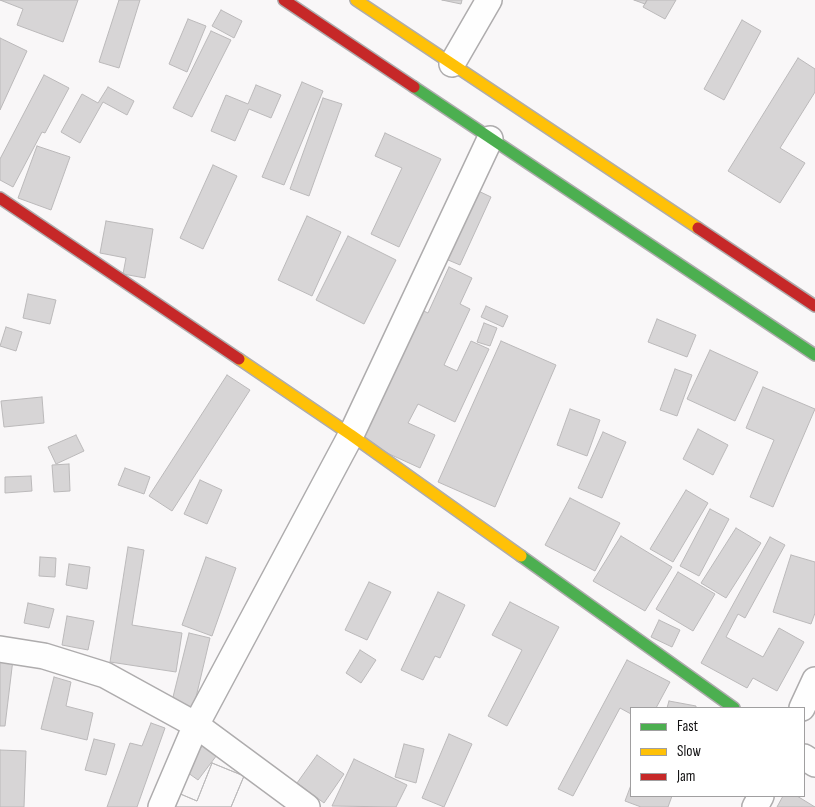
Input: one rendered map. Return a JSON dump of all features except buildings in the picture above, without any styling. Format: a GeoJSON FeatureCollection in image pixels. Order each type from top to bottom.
{"type":"FeatureCollection","features":[{"type":"Feature","properties":{"kind":"main road"},"geometry":{"type":"LineString","coordinates":[[284,0],[815,355]]}},
{"type":"Feature","properties":{"kind":"main road"},"geometry":{"type":"LineString","coordinates":[[356,0],[815,306]]}},
{"type":"Feature","properties":{"kind":"main road"},"geometry":{"type":"LineString","coordinates":[[0,198],[351,435],[733,707]]}},
{"type":"Feature","properties":{"kind":"street"},"geometry":{"type":"LineString","coordinates":[[452,64],[489,0]]}},
{"type":"Feature","properties":{"kind":"street"},"geometry":{"type":"LineString","coordinates":[[161,807],[196,725],[351,435],[490,139]]}},
{"type":"Feature","properties":{"kind":"street"},"geometry":{"type":"LineString","coordinates":[[0,649],[44,656],[105,675],[196,725],[307,807]]}},
{"type":"Feature","properties":{"kind":"street"},"geometry":{"type":"LineString","coordinates":[[802,707],[815,680]]}},
{"type":"Feature","properties":{"kind":"traffic: fast"},"geometry":{"type":"LineString","coordinates":[[414,87],[815,355]]}},
{"type":"Feature","properties":{"kind":"traffic: fast"},"geometry":{"type":"LineString","coordinates":[[521,556],[733,707]]}},
{"type":"Feature","properties":{"kind":"traffic: slow"},"geometry":{"type":"LineString","coordinates":[[356,0],[698,228]]}},
{"type":"Feature","properties":{"kind":"traffic: slow"},"geometry":{"type":"LineString","coordinates":[[239,359],[351,435],[521,556]]}},
{"type":"Feature","properties":{"kind":"traffic: jam"},"geometry":{"type":"LineString","coordinates":[[284,0],[414,87]]}},
{"type":"Feature","properties":{"kind":"traffic: jam"},"geometry":{"type":"LineString","coordinates":[[0,198],[239,359]]}},
{"type":"Feature","properties":{"kind":"traffic: jam"},"geometry":{"type":"LineString","coordinates":[[698,228],[815,306]]}}]}
